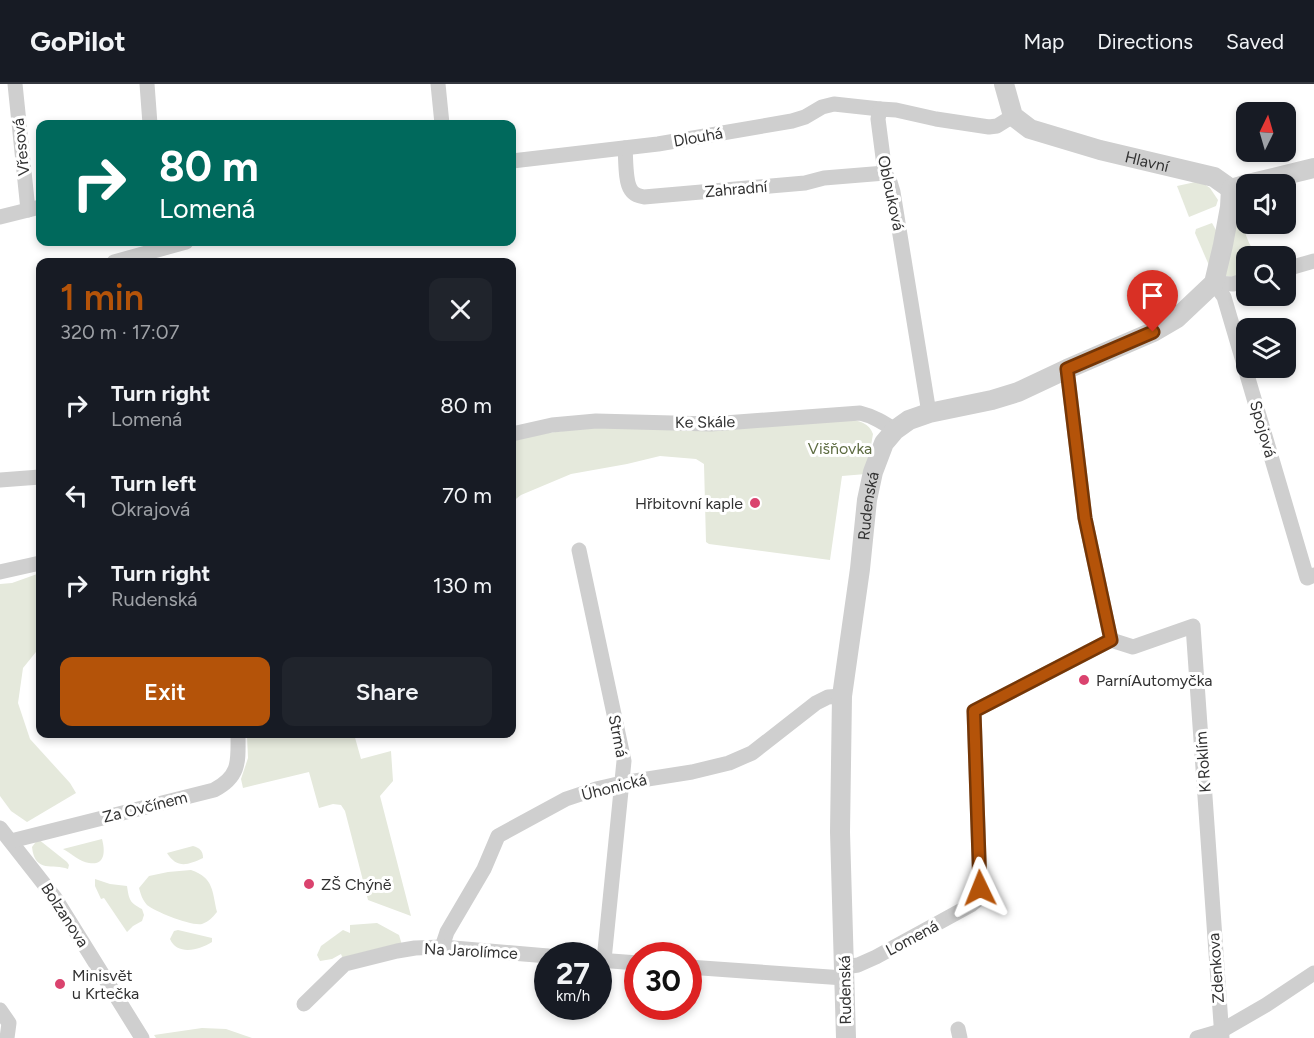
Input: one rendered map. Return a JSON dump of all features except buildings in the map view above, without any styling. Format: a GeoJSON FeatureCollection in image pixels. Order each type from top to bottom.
{"type":"FeatureCollection","features":[{"type":"Feature","properties":{"kind":"street","name":"Vřesová"},"geometry":{"type":"LineString","coordinates":[[0,217],[34,209],[15,84]]}},
{"type":"Feature","properties":{"kind":"street"},"geometry":{"type":"LineString","coordinates":[[147,84],[150,120]]}},
{"type":"Feature","properties":{"kind":"street"},"geometry":{"type":"LineString","coordinates":[[438,84],[442,120]]}},
{"type":"Feature","properties":{"kind":"street"},"geometry":{"type":"LineString","coordinates":[[880,109],[989,127],[997,126],[1013,116],[1004,84]]}},
{"type":"Feature","properties":{"kind":"street","name":"Dlouhá"},"geometry":{"type":"LineString","coordinates":[[516,161],[625,148],[792,121],[805,117],[822,106],[834,104],[880,109]]}},
{"type":"Feature","properties":{"kind":"street","name":"Oblouková"},"geometry":{"type":"LineString","coordinates":[[880,109],[878,118],[885,173],[893,192],[929,413]]}},
{"type":"Feature","properties":{"kind":"street","name":"Hlavní"},"geometry":{"type":"LineString","coordinates":[[1013,116],[1030,129],[1100,150],[1214,177],[1232,189]]}},
{"type":"Feature","properties":{"kind":"street","name":"Zahradní"},"geometry":{"type":"LineString","coordinates":[[625,148],[628,184],[631,192],[644,198],[885,173]]}},
{"type":"Feature","properties":{"kind":"street"},"geometry":{"type":"LineString","coordinates":[[1236,283],[1214,283],[1232,189],[1314,168]]}},
{"type":"Feature","properties":{"kind":"street"},"geometry":{"type":"LineString","coordinates":[[128,258],[172,246]]}},
{"type":"Feature","properties":{"kind":"street"},"geometry":{"type":"LineString","coordinates":[[1296,266],[1314,261]]}},
{"type":"Feature","properties":{"kind":"street","name":"Rudenská"},"geometry":{"type":"LineString","coordinates":[[846,1038],[840,832],[842,696],[867,500],[873,472],[884,443],[895,430],[909,420],[929,413],[992,400],[1018,392],[1153,332],[1178,318],[1214,283]]}},
{"type":"Feature","properties":{"kind":"street","name":"Spojová"},"geometry":{"type":"LineString","coordinates":[[1214,283],[1224,297],[1310,576]]}},
{"type":"Feature","properties":{"kind":"street"},"geometry":{"type":"LineString","coordinates":[[1067,369],[1085,518],[1111,640]]}},
{"type":"Feature","properties":{"kind":"street","name":"Ke Skále"},"geometry":{"type":"LineString","coordinates":[[516,433],[552,425],[596,422],[711,424],[860,413],[895,430]]}},
{"type":"Feature","properties":{"kind":"street"},"geometry":{"type":"LineString","coordinates":[[0,480],[36,477]]}},
{"type":"Feature","properties":{"kind":"street","name":"Strmá"},"geometry":{"type":"LineString","coordinates":[[579,550],[624,760],[603,942]]}},
{"type":"Feature","properties":{"kind":"street"},"geometry":{"type":"LineString","coordinates":[[0,572],[36,564]]}},
{"type":"Feature","properties":{"kind":"street","name":"K Roklím"},"geometry":{"type":"LineString","coordinates":[[1111,640],[1133,647],[1193,626],[1213,898]]}},
{"type":"Feature","properties":{"kind":"street","name":"Lomená"},"geometry":{"type":"LineString","coordinates":[[844,973],[977,900],[980,888],[974,711],[1111,640]]}},
{"type":"Feature","properties":{"kind":"street","name":"Úhonická"},"geometry":{"type":"LineString","coordinates":[[442,947],[447,932],[484,869],[498,837],[566,799],[622,783],[692,772],[729,763],[752,753],[816,703],[828,697],[842,696]]}},
{"type":"Feature","properties":{"kind":"street","name":"Za Ovčínem"},"geometry":{"type":"LineString","coordinates":[[11,841],[214,790],[225,784],[236,771],[238,738]]}},
{"type":"Feature","properties":{"kind":"street","name":"Bolzanova"},"geometry":{"type":"LineString","coordinates":[[0,828],[55,898],[142,1038]]}},
{"type":"Feature","properties":{"kind":"street","name":"Zdenkova"},"geometry":{"type":"LineString","coordinates":[[1213,898],[1221,1034]]}},
{"type":"Feature","properties":{"kind":"street","name":"Na Jarolímce"},"geometry":{"type":"LineString","coordinates":[[304,1004],[345,964],[415,948],[442,947],[534,955]]}},
{"type":"Feature","properties":{"kind":"street"},"geometry":{"type":"LineString","coordinates":[[702,968],[844,973]]}},
{"type":"Feature","properties":{"kind":"street"},"geometry":{"type":"LineString","coordinates":[[1197,1038],[1221,1034],[1314,973]]}},
{"type":"Feature","properties":{"kind":"street"},"geometry":{"type":"LineString","coordinates":[[0,1010],[9,1023],[7,1038]]}},
{"type":"Feature","properties":{"kind":"green space"},"geometry":{"type":"Polygon","coordinates":[[[1200,181],[1210,188],[1218,200],[1216,206],[1189,217],[1177,186],[1200,181]]]}},
{"type":"Feature","properties":{"kind":"green space"},"geometry":{"type":"Polygon","coordinates":[[[1236,216],[1236,234],[1246,234],[1251,246],[1236,246],[1236,277],[1225,276],[1236,216]]]}},
{"type":"Feature","properties":{"kind":"green space"},"geometry":{"type":"Polygon","coordinates":[[[1212,223],[1217,232],[1211,270],[1195,233],[1196,229],[1212,223]]]}},
{"type":"Feature","properties":{"kind":"green space","name":"Višňovka"},"geometry":{"type":"Polygon","coordinates":[[[849,419],[867,425],[873,434],[866,474],[842,476],[830,560],[706,542],[704,464],[696,459],[660,456],[571,474],[516,499],[516,439],[600,426],[849,419]]]}},
{"type":"Feature","properties":{"kind":"green space"},"geometry":{"type":"Polygon","coordinates":[[[36,574],[36,652],[23,668],[18,703],[30,739],[70,783],[76,793],[27,822],[11,811],[0,796],[0,584],[12,583],[36,574]]]}},
{"type":"Feature","properties":{"kind":"green space"},"geometry":{"type":"Polygon","coordinates":[[[247,738],[355,738],[361,759],[391,751],[393,781],[380,796],[411,916],[368,900],[345,811],[341,805],[333,804],[319,808],[309,772],[243,788],[241,779],[248,758],[247,738]]]}},
{"type":"Feature","properties":{"kind":"green space"},"geometry":{"type":"Polygon","coordinates":[[[38,839],[67,862],[68,869],[46,866],[37,861],[32,847],[38,839]]]}},
{"type":"Feature","properties":{"kind":"green space"},"geometry":{"type":"Polygon","coordinates":[[[102,839],[103,856],[99,862],[82,861],[63,849],[102,839]]]}},
{"type":"Feature","properties":{"kind":"green space"},"geometry":{"type":"Polygon","coordinates":[[[193,846],[201,850],[203,858],[183,864],[175,862],[167,853],[193,846]]]}},
{"type":"Feature","properties":{"kind":"green space"},"geometry":{"type":"Polygon","coordinates":[[[191,870],[199,873],[208,881],[213,892],[217,912],[208,921],[197,924],[182,921],[145,903],[139,888],[149,876],[191,870]]]}},
{"type":"Feature","properties":{"kind":"green space"},"geometry":{"type":"Polygon","coordinates":[[[95,879],[127,886],[131,900],[142,909],[144,915],[142,921],[127,932],[104,898],[101,899],[95,886],[95,879]]]}},
{"type":"Feature","properties":{"kind":"green space"},"geometry":{"type":"Polygon","coordinates":[[[377,923],[399,935],[402,945],[343,959],[341,954],[332,959],[320,961],[317,955],[321,946],[343,930],[350,933],[350,925],[377,923]]]}},
{"type":"Feature","properties":{"kind":"green space"},"geometry":{"type":"Polygon","coordinates":[[[174,931],[212,938],[212,942],[195,949],[183,950],[173,944],[170,939],[174,931]]]}},
{"type":"Feature","properties":{"kind":"green space"},"geometry":{"type":"Polygon","coordinates":[[[202,1028],[226,1029],[252,1038],[156,1038],[154,1035],[202,1028]]]}},
{"type":"Feature","properties":{"kind":"place","name":"Hřbitovní kaple"},"geometry":{"type":"Point","coordinates":[755,503]}},
{"type":"Feature","properties":{"kind":"place","name":"ParníAutomyčka"},"geometry":{"type":"Point","coordinates":[1084,680]}},
{"type":"Feature","properties":{"kind":"place","name":"ZŠ Chýně"},"geometry":{"type":"Point","coordinates":[309,884]}},
{"type":"Feature","properties":{"kind":"place","name":"Minisvět u Krtečka"},"geometry":{"type":"Point","coordinates":[60,984]}},
{"type":"Feature","properties":{"kind":"route"},"geometry":{"type":"LineString","coordinates":[[980,888],[974,711],[1111,640],[1085,518],[1067,369],[1153,332]]}}]}
